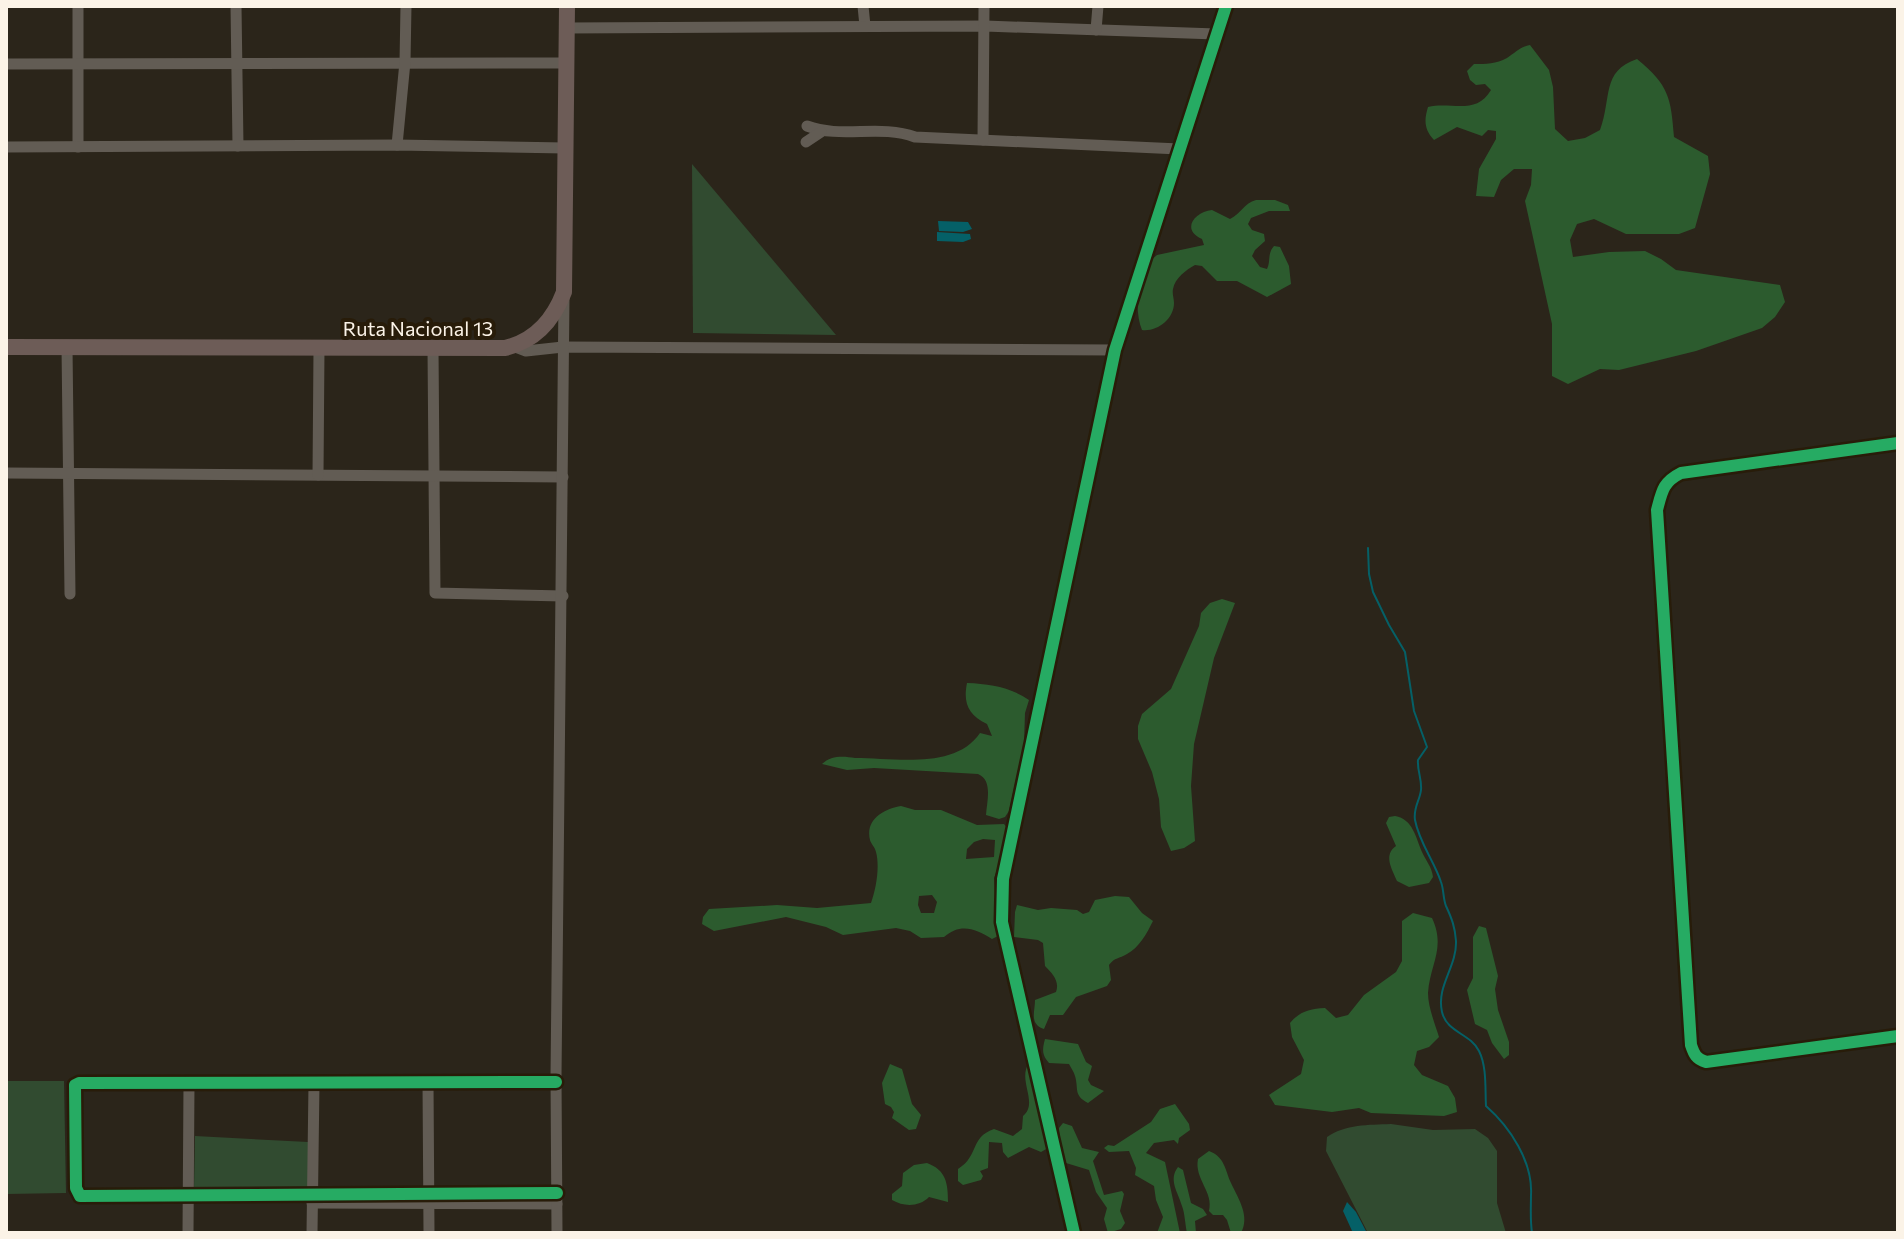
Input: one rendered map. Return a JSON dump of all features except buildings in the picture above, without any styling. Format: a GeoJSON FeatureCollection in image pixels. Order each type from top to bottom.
{"type":"FeatureCollection","features":[{"type":"Feature","properties":{"kind":"highway"},"geometry":{"type":"LineString","coordinates":[[564,292],[567,6]]}},
{"type":"Feature","properties":{"kind":"highway","name":"Ruta Nacional 13"},"geometry":{"type":"LineString","coordinates":[[6,347],[319,349],[513,346],[523,344],[547,323],[557,310],[564,292]]}},
{"type":"Feature","properties":{"kind":"street"},"geometry":{"type":"LineString","coordinates":[[78,6],[78,147]]}},
{"type":"Feature","properties":{"kind":"street"},"geometry":{"type":"LineString","coordinates":[[236,6],[238,146]]}},
{"type":"Feature","properties":{"kind":"street"},"geometry":{"type":"LineString","coordinates":[[397,145],[405,62],[406,6]]}},
{"type":"Feature","properties":{"kind":"street"},"geometry":{"type":"LineString","coordinates":[[863,6],[865,26]]}},
{"type":"Feature","properties":{"kind":"street"},"geometry":{"type":"LineString","coordinates":[[983,140],[984,6]]}},
{"type":"Feature","properties":{"kind":"street"},"geometry":{"type":"LineString","coordinates":[[1096,30],[1098,6]]}},
{"type":"Feature","properties":{"kind":"street"},"geometry":{"type":"LineString","coordinates":[[1074,1233],[1002,922],[1003,879],[1115,350],[1226,6]]}},
{"type":"Feature","properties":{"kind":"street"},"geometry":{"type":"LineString","coordinates":[[566,28],[985,26],[1216,34]]}},
{"type":"Feature","properties":{"kind":"street"},"geometry":{"type":"LineString","coordinates":[[6,64],[566,63]]}},
{"type":"Feature","properties":{"kind":"street"},"geometry":{"type":"LineString","coordinates":[[807,126],[821,132],[888,131],[915,137],[1179,149]]}},
{"type":"Feature","properties":{"kind":"street"},"geometry":{"type":"LineString","coordinates":[[806,142],[821,132]]}},
{"type":"Feature","properties":{"kind":"street"},"geometry":{"type":"LineString","coordinates":[[6,147],[397,145],[565,148]]}},
{"type":"Feature","properties":{"kind":"street"},"geometry":{"type":"LineString","coordinates":[[557,1233],[564,292]]}},
{"type":"Feature","properties":{"kind":"street"},"geometry":{"type":"LineString","coordinates":[[513,346],[526,351],[563,347],[1115,350]]}},
{"type":"Feature","properties":{"kind":"street"},"geometry":{"type":"LineString","coordinates":[[67,347],[70,594]]}},
{"type":"Feature","properties":{"kind":"street"},"geometry":{"type":"LineString","coordinates":[[433,348],[435,593],[563,596]]}},
{"type":"Feature","properties":{"kind":"street"},"geometry":{"type":"LineString","coordinates":[[318,475],[319,349]]}},
{"type":"Feature","properties":{"kind":"street"},"geometry":{"type":"LineString","coordinates":[[1898,443],[1681,473],[1669,479],[1661,491],[1657,510],[1694,1054],[1706,1062],[1898,1036]]}},
{"type":"Feature","properties":{"kind":"street"},"geometry":{"type":"LineString","coordinates":[[6,473],[563,477]]}},
{"type":"Feature","properties":{"kind":"street"},"geometry":{"type":"LineString","coordinates":[[428,1082],[429,1233]]}},
{"type":"Feature","properties":{"kind":"street"},"geometry":{"type":"LineString","coordinates":[[556,1082],[75,1085],[76,1188],[80,1196],[557,1198]]}},
{"type":"Feature","properties":{"kind":"street"},"geometry":{"type":"LineString","coordinates":[[312,1233],[314,1083]]}},
{"type":"Feature","properties":{"kind":"street"},"geometry":{"type":"LineString","coordinates":[[188,1233],[189,1084]]}},
{"type":"Feature","properties":{"kind":"green space"},"geometry":{"type":"Polygon","coordinates":[[[1530,45],[1549,70],[1555,129],[1568,141],[1585,138],[1600,130],[1613,78],[1626,64],[1637,59],[1656,77],[1666,93],[1674,137],[1708,156],[1710,174],[1695,228],[1679,234],[1626,234],[1594,219],[1577,224],[1570,240],[1573,257],[1645,251],[1676,270],[1780,285],[1785,302],[1775,317],[1762,328],[1696,351],[1619,370],[1600,369],[1568,384],[1552,376],[1552,324],[1525,201],[1531,185],[1532,169],[1514,169],[1501,180],[1494,197],[1476,196],[1479,169],[1496,139],[1496,131],[1488,130],[1482,136],[1457,127],[1434,140],[1426,124],[1428,107],[1471,105],[1485,98],[1491,90],[1485,84],[1476,85],[1467,71],[1474,64],[1499,61],[1530,45]]]}},
{"type":"Feature","properties":{"kind":"green space"},"geometry":{"type":"Polygon","coordinates":[[[692,164],[836,335],[693,333],[692,164]]]}},
{"type":"Feature","properties":{"kind":"green space"},"geometry":{"type":"Polygon","coordinates":[[[1256,200],[1275,200],[1288,205],[1290,211],[1269,211],[1251,218],[1248,224],[1252,230],[1264,234],[1265,241],[1252,256],[1260,267],[1267,269],[1272,249],[1274,246],[1280,247],[1289,266],[1291,284],[1267,297],[1237,281],[1217,281],[1202,266],[1195,265],[1181,275],[1174,285],[1173,309],[1168,319],[1153,329],[1142,330],[1138,311],[1139,290],[1151,261],[1157,255],[1204,245],[1191,226],[1200,214],[1212,210],[1230,219],[1256,200]]]}},
{"type":"Feature","properties":{"kind":"green space"},"geometry":{"type":"Polygon","coordinates":[[[1222,599],[1235,603],[1214,658],[1194,744],[1191,786],[1195,841],[1171,851],[1161,827],[1159,799],[1138,739],[1138,726],[1142,714],[1171,689],[1199,626],[1201,613],[1210,603],[1222,599]]]}},
{"type":"Feature","properties":{"kind":"green space"},"geometry":{"type":"Polygon","coordinates":[[[967,683],[1000,687],[1029,700],[1025,713],[1024,743],[1005,817],[999,819],[986,815],[987,786],[978,774],[874,768],[847,770],[822,764],[838,757],[906,760],[940,757],[956,753],[980,733],[992,736],[987,724],[968,708],[967,683]]]}},
{"type":"Feature","properties":{"kind":"green space"},"geometry":{"type":"Polygon","coordinates":[[[895,807],[941,810],[977,825],[1004,824],[1008,829],[1005,849],[994,878],[998,936],[992,939],[974,930],[962,929],[944,937],[921,938],[910,931],[896,928],[843,935],[826,927],[786,917],[714,931],[702,924],[709,909],[777,905],[817,908],[871,903],[878,864],[870,840],[870,826],[877,816],[895,807]],[[983,839],[967,849],[966,859],[994,857],[995,840],[983,839]],[[932,895],[919,896],[921,913],[934,913],[937,902],[932,895]]]}},
{"type":"Feature","properties":{"kind":"green space"},"geometry":{"type":"Polygon","coordinates":[[[1389,817],[1406,821],[1413,830],[1431,870],[1433,877],[1429,883],[1409,887],[1397,881],[1389,858],[1396,846],[1386,823],[1389,817]]]}},
{"type":"Feature","properties":{"kind":"green space"},"geometry":{"type":"Polygon","coordinates":[[[1129,897],[1153,921],[1148,930],[1135,948],[1109,965],[1111,980],[1107,986],[1076,997],[1063,1015],[1050,1015],[1044,1029],[1039,1027],[1034,1017],[1035,1000],[1056,992],[1057,984],[1045,966],[1043,943],[1014,937],[1017,905],[1038,910],[1077,910],[1083,914],[1089,912],[1095,900],[1129,897]]]}},
{"type":"Feature","properties":{"kind":"green space"},"geometry":{"type":"Polygon","coordinates":[[[1413,913],[1432,918],[1438,938],[1428,993],[1439,1037],[1429,1047],[1417,1051],[1414,1065],[1422,1075],[1448,1086],[1455,1098],[1457,1112],[1444,1116],[1371,1113],[1359,1108],[1332,1112],[1275,1105],[1269,1095],[1301,1074],[1304,1060],[1292,1037],[1290,1023],[1302,1013],[1315,1009],[1325,1008],[1336,1018],[1348,1015],[1364,995],[1396,972],[1402,961],[1402,921],[1413,913]]]}},
{"type":"Feature","properties":{"kind":"green space"},"geometry":{"type":"Polygon","coordinates":[[[1479,926],[1486,928],[1498,976],[1495,989],[1498,1010],[1509,1042],[1509,1055],[1504,1059],[1487,1030],[1475,1024],[1467,990],[1473,978],[1473,937],[1479,926]]]}},
{"type":"Feature","properties":{"kind":"green space"},"geometry":{"type":"Polygon","coordinates":[[[1045,1039],[1078,1044],[1086,1062],[1092,1066],[1088,1080],[1091,1085],[1104,1091],[1088,1103],[1083,1100],[1078,1094],[1069,1064],[1049,1063],[1045,1057],[1045,1039]]]}},
{"type":"Feature","properties":{"kind":"green space"},"geometry":{"type":"Polygon","coordinates":[[[1029,1063],[1048,1148],[1041,1152],[1029,1147],[1008,1158],[1003,1152],[1002,1143],[989,1142],[988,1168],[980,1171],[983,1176],[981,1180],[963,1185],[958,1181],[958,1169],[965,1164],[981,1137],[994,1129],[1013,1136],[1022,1129],[1023,1116],[1029,1105],[1025,1077],[1029,1063]]]}},
{"type":"Feature","properties":{"kind":"green space"},"geometry":{"type":"Polygon","coordinates":[[[890,1064],[902,1069],[912,1104],[921,1115],[916,1129],[909,1130],[892,1118],[894,1112],[885,1104],[882,1083],[890,1064]]]}},
{"type":"Feature","properties":{"kind":"green space"},"geometry":{"type":"Polygon","coordinates":[[[6,1081],[64,1081],[66,1193],[6,1194],[6,1081]]]}},
{"type":"Feature","properties":{"kind":"green space"},"geometry":{"type":"Polygon","coordinates":[[[1175,1104],[1190,1130],[1179,1138],[1178,1144],[1174,1140],[1154,1143],[1146,1153],[1165,1162],[1180,1233],[1157,1233],[1163,1217],[1154,1186],[1135,1175],[1136,1168],[1129,1151],[1109,1152],[1104,1148],[1114,1146],[1151,1122],[1160,1109],[1175,1104]]]}},
{"type":"Feature","properties":{"kind":"green space"},"geometry":{"type":"Polygon","coordinates":[[[1063,1123],[1072,1126],[1082,1148],[1099,1152],[1093,1161],[1104,1195],[1122,1191],[1124,1194],[1120,1211],[1125,1223],[1121,1229],[1108,1233],[1104,1219],[1107,1208],[1096,1192],[1089,1170],[1066,1163],[1060,1145],[1059,1128],[1063,1123]]]}},
{"type":"Feature","properties":{"kind":"green space"},"geometry":{"type":"Polygon","coordinates":[[[1391,1124],[1433,1130],[1475,1129],[1488,1138],[1497,1151],[1497,1203],[1506,1233],[1368,1233],[1326,1151],[1327,1137],[1350,1127],[1391,1124]]]}},
{"type":"Feature","properties":{"kind":"green space"},"geometry":{"type":"Polygon","coordinates":[[[195,1136],[308,1142],[310,1190],[194,1190],[195,1136]]]}},
{"type":"Feature","properties":{"kind":"green space"},"geometry":{"type":"Polygon","coordinates":[[[1209,1151],[1221,1160],[1240,1202],[1244,1214],[1241,1233],[1231,1233],[1223,1215],[1213,1215],[1209,1211],[1209,1198],[1199,1173],[1198,1159],[1209,1151]]]}},
{"type":"Feature","properties":{"kind":"green space"},"geometry":{"type":"Polygon","coordinates":[[[927,1163],[938,1169],[945,1178],[948,1202],[929,1197],[911,1205],[892,1200],[892,1194],[902,1186],[903,1173],[914,1165],[927,1163]]]}},
{"type":"Feature","properties":{"kind":"green space"},"geometry":{"type":"Polygon","coordinates":[[[1178,1167],[1183,1170],[1191,1203],[1207,1215],[1195,1221],[1196,1233],[1187,1233],[1174,1181],[1178,1167]]]}},
{"type":"Feature","properties":{"kind":"water"},"geometry":{"type":"Polygon","coordinates":[[[938,221],[968,222],[972,229],[963,232],[939,231],[938,221]]]}},
{"type":"Feature","properties":{"kind":"water"},"geometry":{"type":"Polygon","coordinates":[[[937,232],[970,234],[971,239],[963,242],[937,241],[937,232]]]}},
{"type":"Feature","properties":{"kind":"water"},"geometry":{"type":"Polygon","coordinates":[[[1347,1202],[1367,1233],[1353,1233],[1343,1211],[1347,1202]]]}},
{"type":"Feature","properties":{"kind":"waterway"},"geometry":{"type":"LineString","coordinates":[[1368,548],[1373,592],[1405,652],[1414,711],[1427,747],[1418,760],[1421,790],[1415,820],[1441,882],[1456,941],[1442,994],[1442,1012],[1449,1024],[1479,1051],[1484,1071],[1486,1106],[1503,1124],[1524,1158],[1531,1183],[1532,1233]]}},
{"type":"Feature","properties":{"kind":"cycle path"},"geometry":{"type":"LineString","coordinates":[[1074,1233],[1002,922],[1003,879],[1115,350],[1226,6]]}},
{"type":"Feature","properties":{"kind":"cycle path"},"geometry":{"type":"LineString","coordinates":[[1898,443],[1681,473],[1664,488],[1657,510],[1693,1051],[1706,1062],[1898,1036]]}},
{"type":"Feature","properties":{"kind":"cycle path"},"geometry":{"type":"LineString","coordinates":[[556,1082],[75,1085],[76,1188],[80,1196],[557,1193]]}}]}
